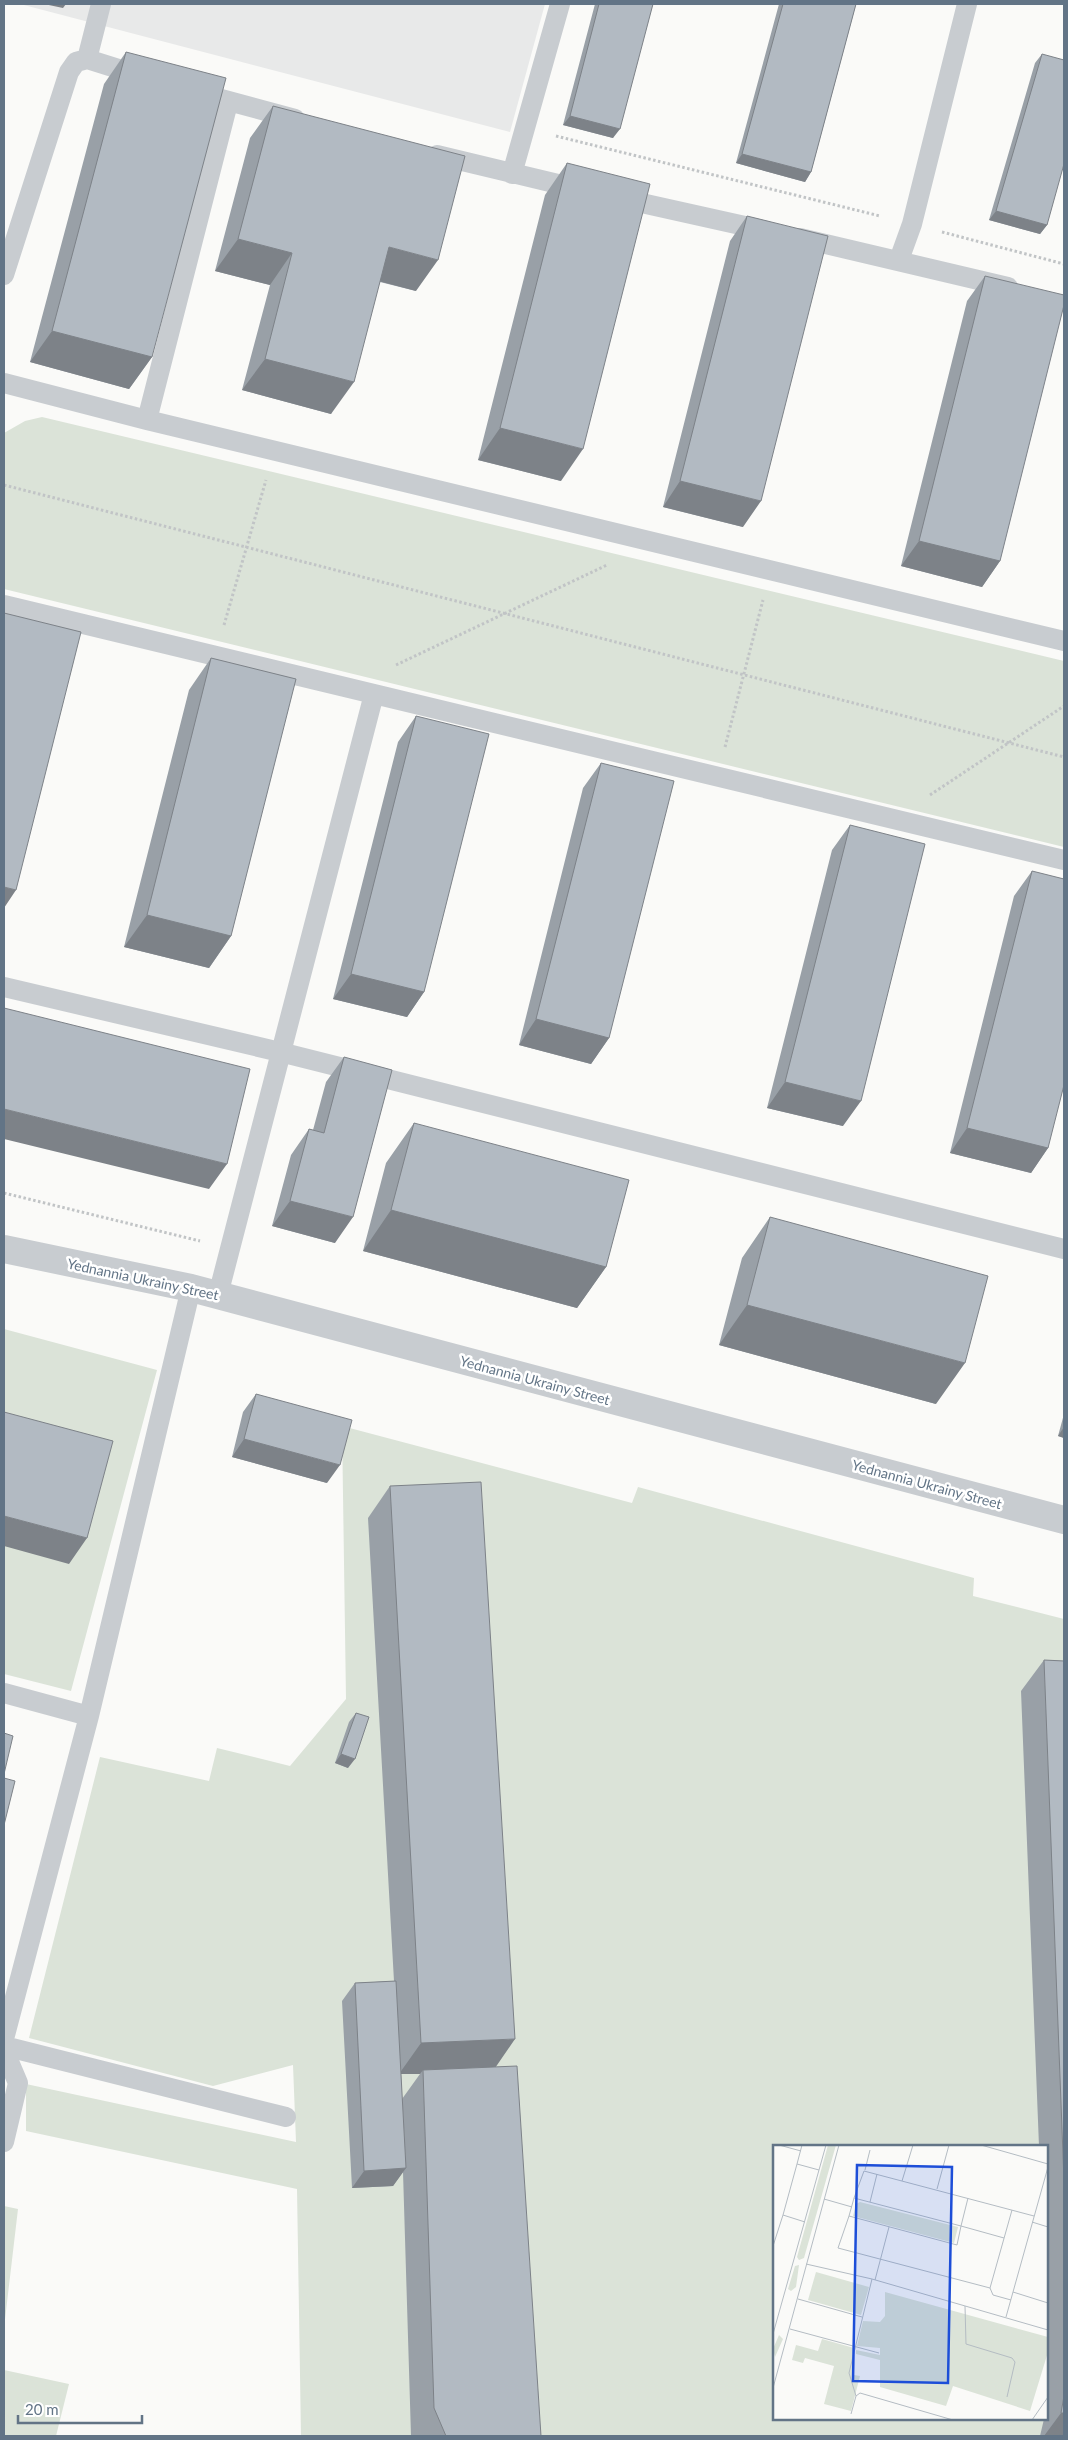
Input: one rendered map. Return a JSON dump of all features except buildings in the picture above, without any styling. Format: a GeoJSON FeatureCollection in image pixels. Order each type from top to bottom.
{"type":"FeatureCollection","features":[{"type":"Feature","properties":{"kind":"street","name":"Yednannia Ukrainy Street"},"geometry":{"type":"LineString","coordinates":[[4,1249],[191,1288],[1064,1520]]}},
{"type":"Feature","properties":{"kind":"lane"},"geometry":{"type":"LineString","coordinates":[[86,59],[100,4]]}},
{"type":"Feature","properties":{"kind":"lane"},"geometry":{"type":"LineString","coordinates":[[512,174],[560,4]]}},
{"type":"Feature","properties":{"kind":"lane"},"geometry":{"type":"LineString","coordinates":[[900,260],[912,224],[967,4]]}},
{"type":"Feature","properties":{"kind":"lane"},"geometry":{"type":"LineString","coordinates":[[4,275],[69,72],[76,62],[86,59],[228,103],[313,124]]}},
{"type":"Feature","properties":{"kind":"lane"},"geometry":{"type":"LineString","coordinates":[[147,420],[228,103]]}},
{"type":"Feature","properties":{"kind":"lane"},"geometry":{"type":"LineString","coordinates":[[417,150],[512,174],[900,260],[1026,291]]}},
{"type":"Feature","properties":{"kind":"lane"},"geometry":{"type":"LineString","coordinates":[[4,384],[1064,641]]}},
{"type":"Feature","properties":{"kind":"lane"},"geometry":{"type":"LineString","coordinates":[[4,604],[1064,860]]}},
{"type":"Feature","properties":{"kind":"lane"},"geometry":{"type":"LineString","coordinates":[[218,1295],[374,694]]}},
{"type":"Feature","properties":{"kind":"lane"},"geometry":{"type":"LineString","coordinates":[[4,987],[280,1052],[1064,1249]]}},
{"type":"Feature","properties":{"kind":"lane"},"geometry":{"type":"LineString","coordinates":[[4,2039],[89,1716],[191,1288]]}},
{"type":"Feature","properties":{"kind":"lane"},"geometry":{"type":"LineString","coordinates":[[4,1694],[89,1716]]}},
{"type":"Feature","properties":{"kind":"lane"},"geometry":{"type":"LineString","coordinates":[[4,2048],[286,2117]]}},
{"type":"Feature","properties":{"kind":"lane"},"geometry":{"type":"LineString","coordinates":[[4,2048],[18,2083],[4,2142]]}},
{"type":"Feature","properties":{"kind":"path"},"geometry":{"type":"LineString","coordinates":[[525,128],[912,224],[1064,264]]}},
{"type":"Feature","properties":{"kind":"path"},"geometry":{"type":"LineString","coordinates":[[215,655],[274,451]]}},
{"type":"Feature","properties":{"kind":"path"},"geometry":{"type":"LineString","coordinates":[[4,485],[1064,757]]}},
{"type":"Feature","properties":{"kind":"path"},"geometry":{"type":"LineString","coordinates":[[348,688],[654,543]]}},
{"type":"Feature","properties":{"kind":"path"},"geometry":{"type":"LineString","coordinates":[[717,776],[771,570]]}},
{"type":"Feature","properties":{"kind":"path"},"geometry":{"type":"LineString","coordinates":[[894,819],[1064,706]]}},
{"type":"Feature","properties":{"kind":"path"},"geometry":{"type":"LineString","coordinates":[[4,1193],[229,1248]]}},
{"type":"Feature","properties":{"kind":"shaded area"},"geometry":{"type":"Polygon","coordinates":[[[20,4],[545,4],[510,132],[20,4]]]}},
{"type":"Feature","properties":{"kind":"shaded area"},"geometry":{"type":"Polygon","coordinates":[[[42,417],[1064,661],[1064,847],[4,589],[4,433],[25,421],[42,417]]]}},
{"type":"Feature","properties":{"kind":"shaded area"},"geometry":{"type":"Polygon","coordinates":[[[4,1329],[157,1370],[71,1691],[4,1674],[4,1329]]]}},
{"type":"Feature","properties":{"kind":"shaded area"},"geometry":{"type":"Polygon","coordinates":[[[342,1426],[632,1503],[638,1487],[974,1578],[973,1596],[1064,1619],[1064,2436],[301,2436],[297,2189],[26,2131],[26,2084],[296,2142],[293,2065],[213,2086],[29,2038],[100,1757],[209,1781],[217,1748],[290,1766],[346,1699],[342,1426]]]}},
{"type":"Feature","properties":{"kind":"shaded area"},"geometry":{"type":"Polygon","coordinates":[[[4,2206],[18,2209],[4,2328],[4,2206]]]}},
{"type":"Feature","properties":{"kind":"shaded area"},"geometry":{"type":"Polygon","coordinates":[[[4,2370],[69,2384],[56,2436],[4,2436],[4,2370]]]}}]}
